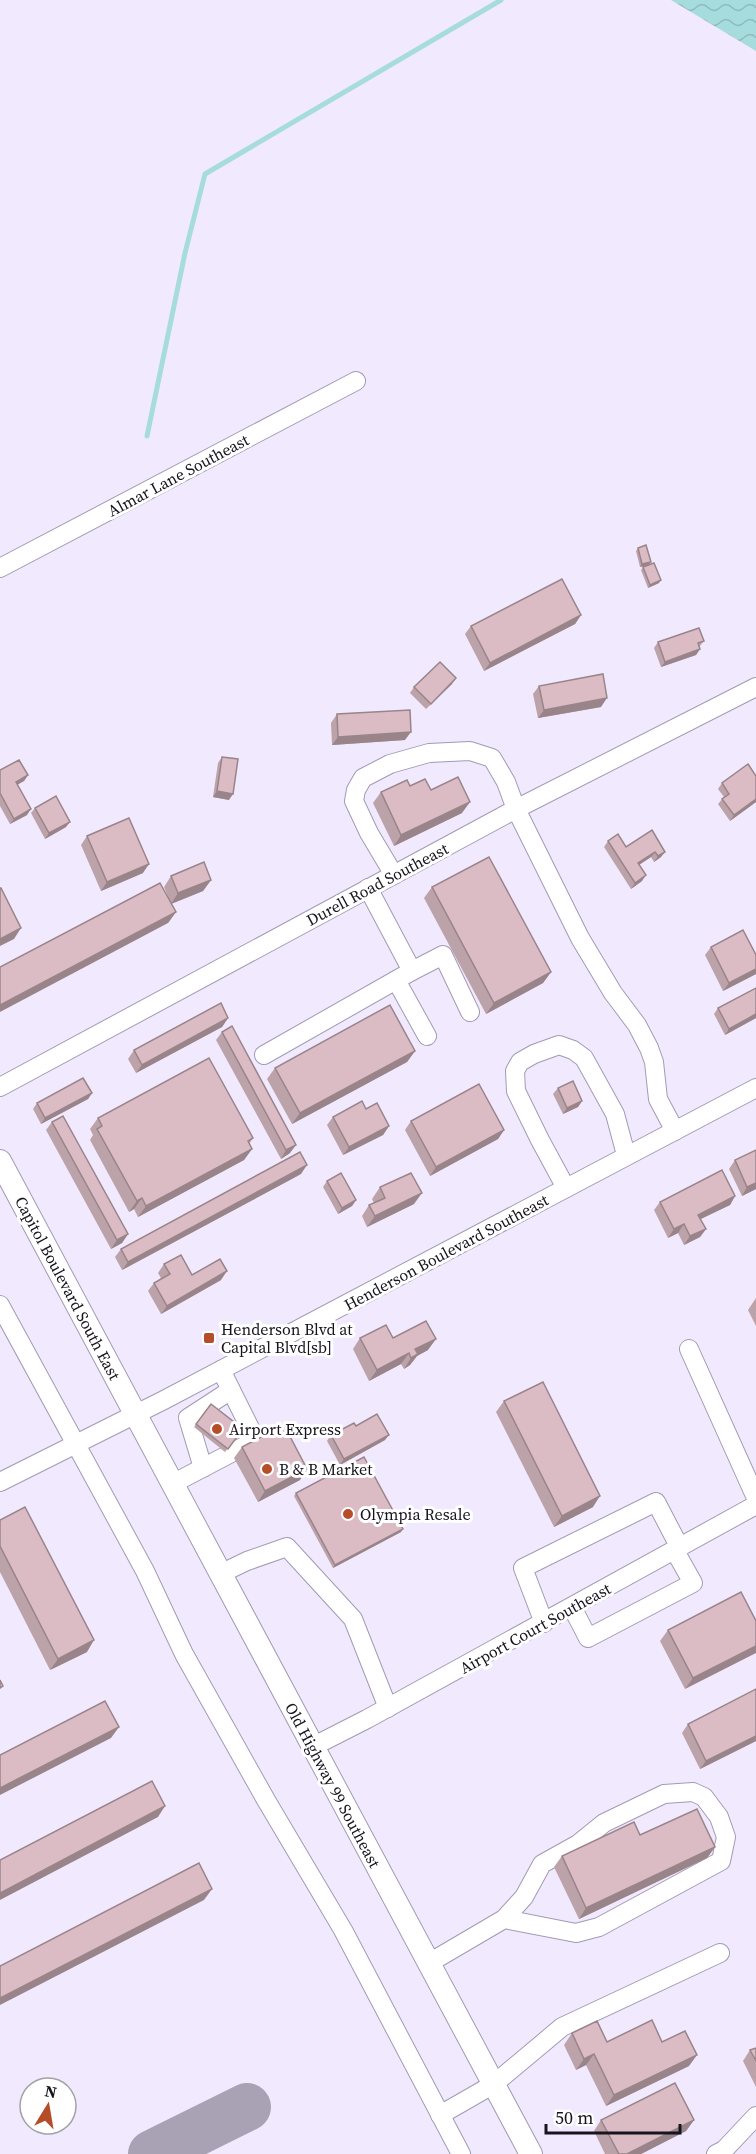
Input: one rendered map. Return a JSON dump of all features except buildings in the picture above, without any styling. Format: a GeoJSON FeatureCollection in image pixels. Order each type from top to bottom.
{"type":"FeatureCollection","features":[{"type":"Feature","properties":{"kind":"main road","name":"Capitol Boulevard South East"},"geometry":{"type":"LineString","coordinates":[[0,1161],[135,1415]]}},
{"type":"Feature","properties":{"kind":"main road","name":"Old Highway 99 Southeast"},"geometry":{"type":"LineString","coordinates":[[135,1415],[531,2154]]}},
{"type":"Feature","properties":{"kind":"street","name":"Almar Lane Southeast"},"geometry":{"type":"LineString","coordinates":[[0,568],[356,381]]}},
{"type":"Feature","properties":{"kind":"street","name":"Durell Road Southeast"},"geometry":{"type":"LineString","coordinates":[[0,1087],[516,809],[756,687]]}},
{"type":"Feature","properties":{"kind":"street"},"geometry":{"type":"LineString","coordinates":[[393,875],[354,801],[356,790],[363,778],[390,764],[429,753],[470,751],[492,759],[506,782],[516,809],[580,938],[602,977],[638,1025],[654,1062],[658,1099],[675,1131]]}},
{"type":"Feature","properties":{"kind":"street"},"geometry":{"type":"LineString","coordinates":[[368,888],[427,1035]]}},
{"type":"Feature","properties":{"kind":"street"},"geometry":{"type":"LineString","coordinates":[[264,1055],[443,955],[470,1012]]}},
{"type":"Feature","properties":{"kind":"street"},"geometry":{"type":"LineString","coordinates":[[566,1188],[516,1091],[515,1071],[520,1062],[534,1054],[560,1045],[584,1058],[615,1114],[626,1155]]}},
{"type":"Feature","properties":{"kind":"street","name":"Henderson Boulevard Southeast"},"geometry":{"type":"LineString","coordinates":[[0,1482],[135,1415],[756,1088]]}},
{"type":"Feature","properties":{"kind":"street"},"geometry":{"type":"LineString","coordinates":[[0,1305],[6,1329],[75,1444],[145,1571],[184,1654],[266,1800],[343,1930],[461,2154]]}},
{"type":"Feature","properties":{"kind":"street"},"geometry":{"type":"LineString","coordinates":[[689,1349],[756,1498]]}},
{"type":"Feature","properties":{"kind":"street"},"geometry":{"type":"LineString","coordinates":[[172,1484],[203,1453],[256,1440],[221,1370]]}},
{"type":"Feature","properties":{"kind":"street"},"geometry":{"type":"LineString","coordinates":[[223,1418],[233,1395]]}},
{"type":"Feature","properties":{"kind":"street"},"geometry":{"type":"LineString","coordinates":[[203,1453],[188,1418],[233,1395]]}},
{"type":"Feature","properties":{"kind":"street"},"geometry":{"type":"LineString","coordinates":[[544,1623],[523,1568],[656,1502],[693,1583],[588,1638],[572,1607]]}},
{"type":"Feature","properties":{"kind":"street","name":"Airport Court Southeast"},"geometry":{"type":"LineString","coordinates":[[312,1747],[678,1550],[756,1505]]}},
{"type":"Feature","properties":{"kind":"street"},"geometry":{"type":"LineString","coordinates":[[220,1574],[287,1546],[353,1619],[388,1708]]}},
{"type":"Feature","properties":{"kind":"street"},"geometry":{"type":"LineString","coordinates":[[429,1963],[504,1919],[524,1897],[542,1864],[578,1844],[604,1823],[664,1794],[693,1792],[704,1797],[719,1816],[726,1837],[720,1861],[599,1927],[576,1933],[504,1919]]}},
{"type":"Feature","properties":{"kind":"street"},"geometry":{"type":"LineString","coordinates":[[440,2115],[494,2084],[562,2026],[720,1953]]}},
{"type":"Feature","properties":{"kind":"street"},"geometry":{"type":"LineString","coordinates":[[716,2154],[724,2150],[756,2116]]}},
{"type":"Feature","properties":{"kind":"water"},"geometry":{"type":"Polygon","coordinates":[[[671,0],[756,0],[756,51],[671,0]]]}},
{"type":"Feature","properties":{"kind":"waterway"},"geometry":{"type":"LineString","coordinates":[[147,436],[185,253],[205,174],[501,0]]}},
{"type":"Feature","properties":{"kind":"taxiway"},"geometry":{"type":"LineString","coordinates":[[152,2154],[247,2107]]}},
{"type":"Feature","properties":{"kind":"place","name":"Henderson Blvd at Capital Blvd[sb]"},"geometry":{"type":"Point","coordinates":[209,1338]}},
{"type":"Feature","properties":{"kind":"place","name":"Airport Express"},"geometry":{"type":"Point","coordinates":[217,1429]}},
{"type":"Feature","properties":{"kind":"place","name":"B & B Market"},"geometry":{"type":"Point","coordinates":[267,1469]}},
{"type":"Feature","properties":{"kind":"place","name":"Olympia Resale"},"geometry":{"type":"Point","coordinates":[348,1514]}}]}
